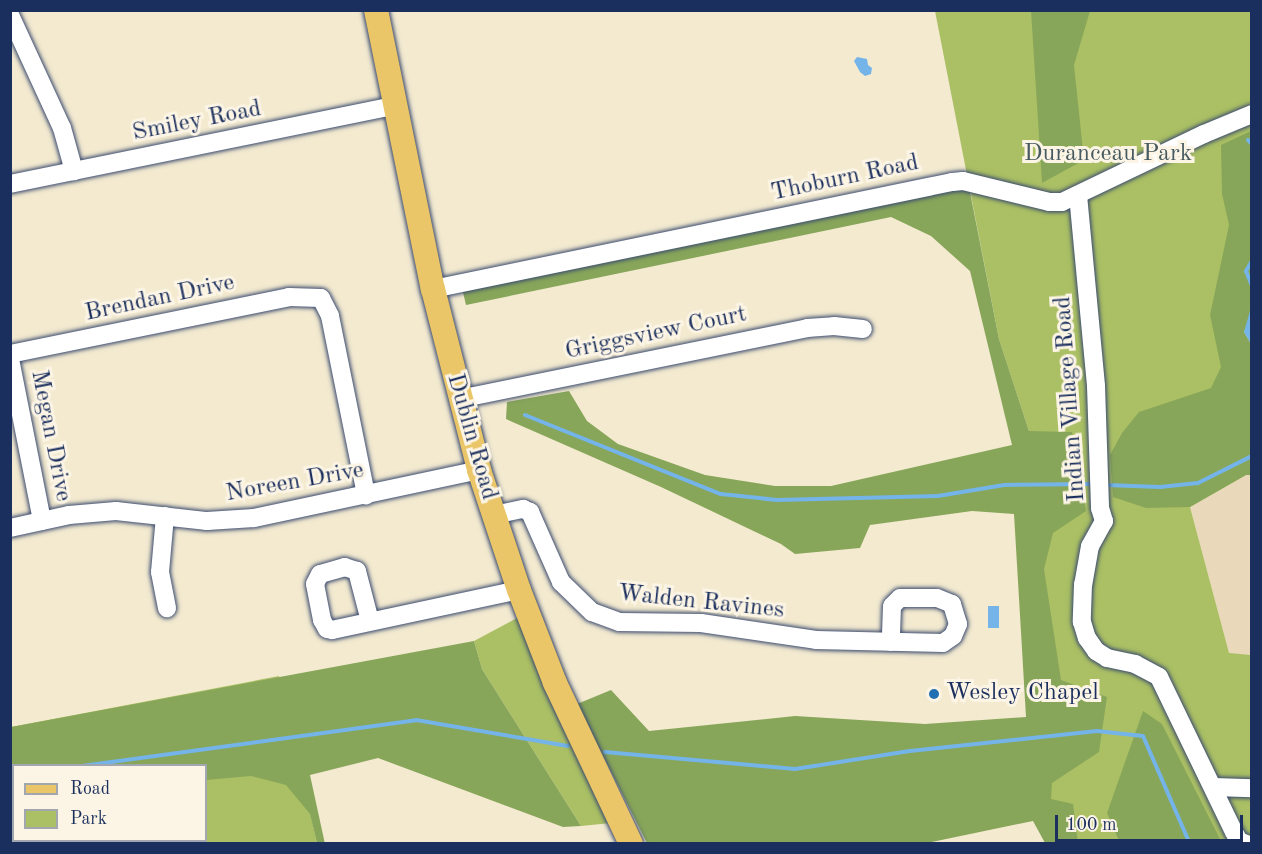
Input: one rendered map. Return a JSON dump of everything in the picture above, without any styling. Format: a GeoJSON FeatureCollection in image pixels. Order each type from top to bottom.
{"type":"FeatureCollection","features":[{"type":"Feature","properties":{"kind":"main road","name":"Dublin Road"},"geometry":{"type":"LineString","coordinates":[[376,10],[433,289],[459,399],[479,470],[519,590],[555,683],[631,843]]}},
{"type":"Feature","properties":{"kind":"street"},"geometry":{"type":"LineString","coordinates":[[10,15],[63,128],[74,171]]}},
{"type":"Feature","properties":{"kind":"street","name":"Smiley Road"},"geometry":{"type":"LineString","coordinates":[[10,184],[394,106]]}},
{"type":"Feature","properties":{"kind":"street","name":"Thoburn Road"},"geometry":{"type":"LineString","coordinates":[[433,289],[952,182],[963,181],[1049,202],[1062,202],[1251,114]]}},
{"type":"Feature","properties":{"kind":"street","name":"Indian Village Road"},"geometry":{"type":"LineString","coordinates":[[1078,195],[1100,435],[1100,508],[1104,521],[1090,546],[1083,584],[1082,622],[1087,638],[1096,651],[1107,658],[1135,664],[1159,677],[1234,832],[1239,841],[1246,843]]}},
{"type":"Feature","properties":{"kind":"street","name":"Brendan Drive"},"geometry":{"type":"LineString","coordinates":[[10,354],[289,297],[321,298],[330,316],[366,495]]}},
{"type":"Feature","properties":{"kind":"street","name":"Griggsview Court"},"geometry":{"type":"LineString","coordinates":[[459,399],[807,328],[834,326],[863,329]]}},
{"type":"Feature","properties":{"kind":"street","name":"Megan Drive"},"geometry":{"type":"LineString","coordinates":[[10,359],[42,521]]}},
{"type":"Feature","properties":{"kind":"street","name":"Noreen Drive"},"geometry":{"type":"LineString","coordinates":[[10,528],[69,515],[116,511],[227,522],[479,470]]}},
{"type":"Feature","properties":{"kind":"street","name":"Walden Ravines"},"geometry":{"type":"LineString","coordinates":[[494,515],[523,509],[530,512],[535,518],[561,582],[581,603],[606,618],[635,624],[701,623],[816,640],[891,642]]}},
{"type":"Feature","properties":{"kind":"street"},"geometry":{"type":"LineString","coordinates":[[165,516],[160,573],[167,608]]}},
{"type":"Feature","properties":{"kind":"street"},"geometry":{"type":"LineString","coordinates":[[370,621],[519,590]]}},
{"type":"Feature","properties":{"kind":"street"},"geometry":{"type":"LineString","coordinates":[[1214,787],[1251,788]]}},
{"type":"Feature","properties":{"kind":"shaded area"},"geometry":{"type":"Polygon","coordinates":[[[1246,475],[1251,475],[1251,655],[1229,654],[1190,507],[1246,475]]]}},
{"type":"Feature","properties":{"kind":"green space","name":"Duranceau Park"},"geometry":{"type":"Polygon","coordinates":[[[935,11],[1251,11],[1252,312],[1244,332],[1251,344],[1251,475],[1246,475],[1190,507],[1229,653],[1251,655],[1251,843],[1056,843],[1038,810],[1029,431],[999,339],[935,11]]]}},
{"type":"Feature","properties":{"kind":"green space"},"geometry":{"type":"Polygon","coordinates":[[[1031,11],[1090,11],[1074,65],[1084,160],[1042,183],[1031,11]]]}},
{"type":"Feature","properties":{"kind":"green space"},"geometry":{"type":"Polygon","coordinates":[[[1251,131],[1252,312],[1244,332],[1251,344],[1251,475],[1246,475],[1190,507],[1146,508],[1113,497],[1110,455],[1122,433],[1139,412],[1211,388],[1221,367],[1210,315],[1229,225],[1222,194],[1221,145],[1251,131]]]}},
{"type":"Feature","properties":{"kind":"green space"},"geometry":{"type":"Polygon","coordinates":[[[968,182],[999,339],[1029,431],[1072,432],[1086,511],[1053,533],[1044,569],[1061,680],[1107,697],[1099,752],[1052,783],[1051,799],[1073,804],[1078,843],[1045,843],[1033,821],[927,843],[647,843],[577,704],[611,690],[649,731],[795,716],[925,724],[1026,717],[1014,514],[972,511],[870,525],[860,548],[795,554],[781,544],[661,487],[506,419],[507,402],[569,391],[587,421],[618,444],[705,475],[775,486],[831,486],[1012,445],[970,271],[931,236],[891,217],[466,305],[462,288],[968,182]]]}},
{"type":"Feature","properties":{"kind":"green space"},"geometry":{"type":"Polygon","coordinates":[[[519,617],[611,823],[581,826],[482,669],[474,641],[519,617]]]}},
{"type":"Feature","properties":{"kind":"green space"},"geometry":{"type":"Polygon","coordinates":[[[474,641],[482,669],[581,826],[563,827],[378,758],[310,775],[325,844],[317,843],[310,814],[286,785],[251,776],[207,780],[207,764],[12,764],[12,842],[101,842],[101,844],[11,843],[11,727],[474,641]]]}},
{"type":"Feature","properties":{"kind":"green space"},"geometry":{"type":"Polygon","coordinates":[[[279,676],[317,843],[11,844],[11,727],[279,676]]]}},
{"type":"Feature","properties":{"kind":"green space"},"geometry":{"type":"Polygon","coordinates":[[[1143,711],[1162,724],[1222,843],[1120,843],[1107,813],[1143,711]]]}},
{"type":"Feature","properties":{"kind":"water"},"geometry":{"type":"Polygon","coordinates":[[[857,57],[867,59],[868,65],[872,68],[871,74],[865,76],[860,72],[854,61],[857,57]]]}},
{"type":"Feature","properties":{"kind":"water"},"geometry":{"type":"Polygon","coordinates":[[[1250,311],[1252,312],[1251,344],[1244,332],[1250,311]]]}},
{"type":"Feature","properties":{"kind":"water"},"geometry":{"type":"Polygon","coordinates":[[[988,606],[999,606],[999,628],[988,628],[988,606]]]}},
{"type":"Feature","properties":{"kind":"waterway"},"geometry":{"type":"LineString","coordinates":[[1248,140],[1252,144]]}},
{"type":"Feature","properties":{"kind":"waterway"},"geometry":{"type":"LineString","coordinates":[[1252,261],[1246,271],[1252,286]]}},
{"type":"Feature","properties":{"kind":"waterway"},"geometry":{"type":"LineString","coordinates":[[525,415],[721,494],[777,500],[938,496],[1004,485],[1095,484]]}},
{"type":"Feature","properties":{"kind":"waterway"},"geometry":{"type":"LineString","coordinates":[[1106,485],[1160,487],[1198,483],[1252,456]]}},
{"type":"Feature","properties":{"kind":"waterway"},"geometry":{"type":"LineString","coordinates":[[97,764],[416,720],[568,746]]}},
{"type":"Feature","properties":{"kind":"waterway"},"geometry":{"type":"LineString","coordinates":[[605,752],[795,769],[910,751],[1097,731],[1143,736],[1190,844]]}},
{"type":"Feature","properties":{"kind":"place","name":"Wesley Chapel"},"geometry":{"type":"Point","coordinates":[934,694]}}]}
